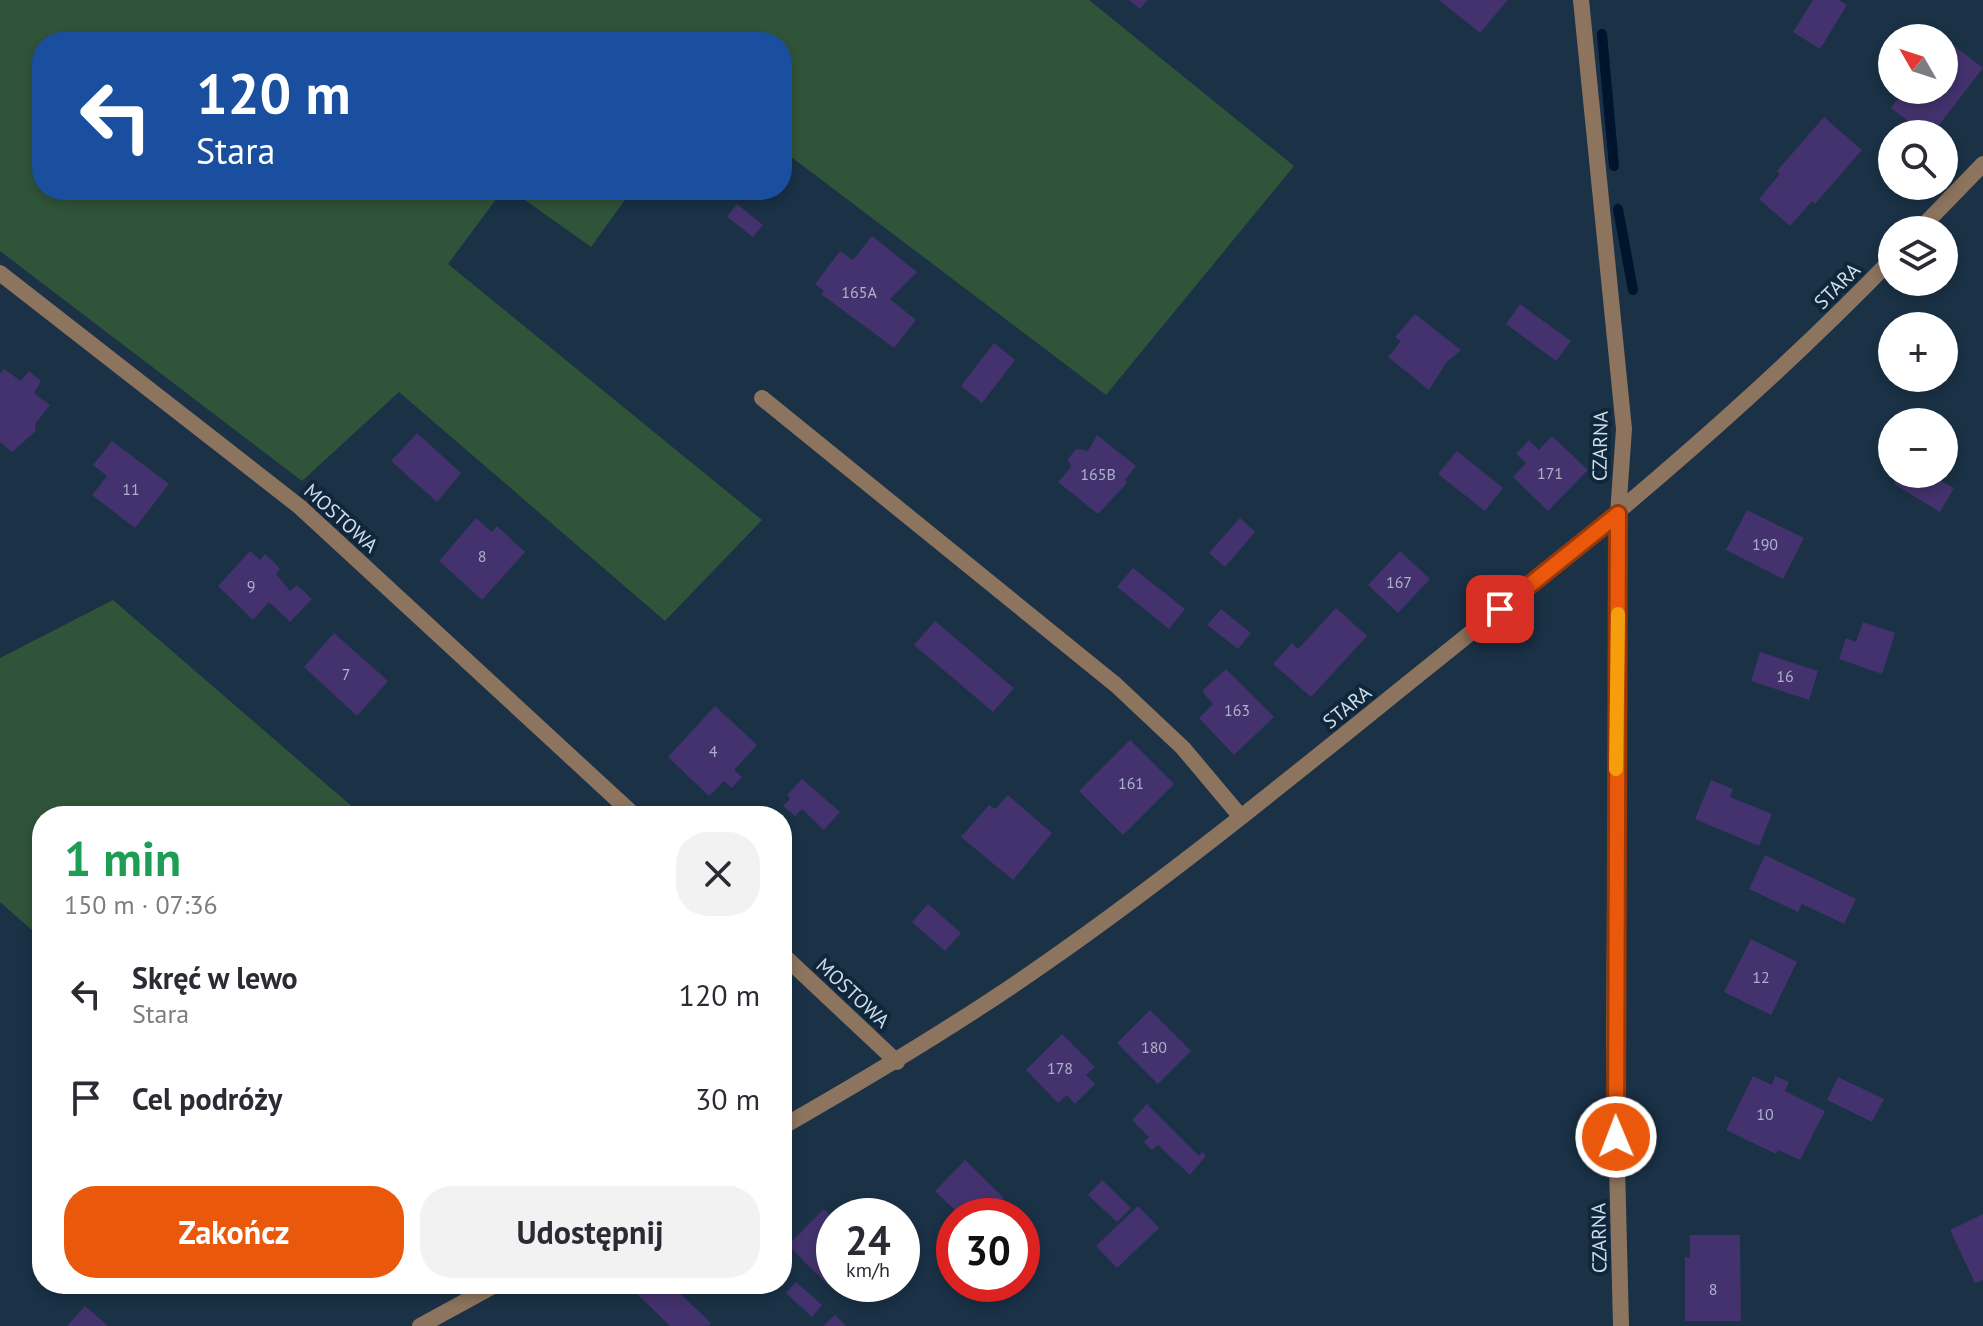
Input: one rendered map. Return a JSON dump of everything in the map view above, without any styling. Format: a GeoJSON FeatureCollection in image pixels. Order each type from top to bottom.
{"type":"FeatureCollection","features":[{"type":"Feature","properties":{"kind":"street","name":"CZARNA"},"geometry":{"type":"LineString","coordinates":[[1581,0],[1624,429],[1618,514],[1614,1043],[1621,1326]]}},
{"type":"Feature","properties":{"kind":"street"},"geometry":{"type":"LineString","coordinates":[[1933,216],[1983,164]]}},
{"type":"Feature","properties":{"kind":"street","name":"MOSTOWA"},"geometry":{"type":"LineString","coordinates":[[0,273],[300,507],[624,806]]}},
{"type":"Feature","properties":{"kind":"street","name":"STARA"},"geometry":{"type":"LineString","coordinates":[[792,1121],[897,1062],[1047,962],[1241,817],[1618,514],[1848,305],[1878,274]]}},
{"type":"Feature","properties":{"kind":"street"},"geometry":{"type":"LineString","coordinates":[[762,398],[1116,685],[1183,748],[1241,817]]}},
{"type":"Feature","properties":{"kind":"street","name":"MOSTOWA"},"geometry":{"type":"LineString","coordinates":[[792,963],[897,1062]]}},
{"type":"Feature","properties":{"kind":"street"},"geometry":{"type":"LineString","coordinates":[[420,1326],[479,1294]]}},
{"type":"Feature","properties":{"kind":"green space"},"geometry":{"type":"Polygon","coordinates":[[[0,0],[1089,0],[1294,166],[1106,395],[792,158],[792,32],[32,32],[32,200],[496,200],[448,264],[762,520],[665,621],[399,392],[302,481],[0,251],[0,0]]]}},
{"type":"Feature","properties":{"kind":"green space"},"geometry":{"type":"Polygon","coordinates":[[[525,200],[625,200],[591,247],[525,200]]]}},
{"type":"Feature","properties":{"kind":"green space"},"geometry":{"type":"Polygon","coordinates":[[[113,600],[351,806],[32,806],[32,930],[0,902],[0,658],[113,600]]]}},
{"type":"Feature","properties":{"kind":"building"},"geometry":{"type":"Polygon","coordinates":[[[1129,0],[1147,0],[1140,9],[1129,0]]]}},
{"type":"Feature","properties":{"kind":"building"},"geometry":{"type":"Polygon","coordinates":[[[1439,0],[1508,0],[1480,33],[1439,0]]]}},
{"type":"Feature","properties":{"kind":"building"},"geometry":{"type":"Polygon","coordinates":[[[1813,0],[1839,0],[1847,5],[1820,49],[1793,32],[1813,0]]]}},
{"type":"Feature","properties":{"kind":"building"},"geometry":{"type":"Polygon","coordinates":[[[1958,49],[1983,68],[1958,100],[1958,49]]]}},
{"type":"Feature","properties":{"kind":"building"},"geometry":{"type":"Polygon","coordinates":[[[1894,104],[1955,104],[1943,120],[1907,120],[1891,108],[1894,104]]]}},
{"type":"Feature","properties":{"kind":"building"},"geometry":{"type":"Polygon","coordinates":[[[1824,117],[1862,150],[1815,204],[1812,201],[1790,226],[1759,199],[1780,174],[1777,171],[1824,117]]]}},
{"type":"Feature","properties":{"kind":"building"},"geometry":{"type":"Polygon","coordinates":[[[737,204],[763,225],[753,237],[727,217],[737,204]]]}},
{"type":"Feature","properties":{"kind":"building"},"geometry":{"type":"Polygon","coordinates":[[[872,236],[917,272],[890,299],[916,320],[894,348],[821,294],[824,291],[815,284],[840,251],[853,260],[872,236]]]}},
{"type":"Feature","properties":{"kind":"building"},"geometry":{"type":"Polygon","coordinates":[[[1520,304],[1571,341],[1556,361],[1506,324],[1520,304]]]}},
{"type":"Feature","properties":{"kind":"building"},"geometry":{"type":"Polygon","coordinates":[[[1415,314],[1461,350],[1446,363],[1429,390],[1388,357],[1401,341],[1395,337],[1415,314]]]}},
{"type":"Feature","properties":{"kind":"building"},"geometry":{"type":"Polygon","coordinates":[[[994,343],[1015,360],[982,403],[961,386],[994,343]]]}},
{"type":"Feature","properties":{"kind":"building"},"geometry":{"type":"Polygon","coordinates":[[[4,369],[21,381],[29,371],[41,381],[34,393],[50,405],[35,424],[36,431],[12,452],[0,442],[0,374],[4,369]]]}},
{"type":"Feature","properties":{"kind":"building"},"geometry":{"type":"Polygon","coordinates":[[[417,433],[461,473],[437,502],[391,461],[417,433]]]}},
{"type":"Feature","properties":{"kind":"building"},"geometry":{"type":"Polygon","coordinates":[[[1097,435],[1136,466],[1125,480],[1127,483],[1098,514],[1058,482],[1071,467],[1068,459],[1076,449],[1088,451],[1097,435]]]}},
{"type":"Feature","properties":{"kind":"building"},"geometry":{"type":"Polygon","coordinates":[[[1552,436],[1588,470],[1548,511],[1513,477],[1526,463],[1516,454],[1529,440],[1539,450],[1552,436]]]}},
{"type":"Feature","properties":{"kind":"building"},"geometry":{"type":"Polygon","coordinates":[[[112,441],[169,484],[135,528],[92,495],[107,476],[93,465],[112,441]]]}},
{"type":"Feature","properties":{"kind":"building"},"geometry":{"type":"Polygon","coordinates":[[[1457,451],[1503,488],[1485,511],[1438,474],[1457,451]]]}},
{"type":"Feature","properties":{"kind":"building"},"geometry":{"type":"Polygon","coordinates":[[[1901,488],[1954,488],[1940,512],[1901,488]]]}},
{"type":"Feature","properties":{"kind":"building"},"geometry":{"type":"Polygon","coordinates":[[[1747,510],[1804,538],[1783,579],[1726,550],[1747,510]]]}},
{"type":"Feature","properties":{"kind":"building"},"geometry":{"type":"Polygon","coordinates":[[[476,518],[492,532],[497,526],[525,552],[482,600],[439,561],[476,518]]]}},
{"type":"Feature","properties":{"kind":"building"},"geometry":{"type":"Polygon","coordinates":[[[1240,518],[1255,532],[1225,567],[1209,553],[1240,518]]]}},
{"type":"Feature","properties":{"kind":"building"},"geometry":{"type":"Polygon","coordinates":[[[250,551],[260,560],[265,554],[273,561],[280,569],[276,574],[290,591],[297,585],[312,599],[290,622],[269,602],[253,620],[218,586],[250,551]]]}},
{"type":"Feature","properties":{"kind":"building"},"geometry":{"type":"Polygon","coordinates":[[[1400,551],[1430,579],[1398,613],[1368,585],[1400,551]]]}},
{"type":"Feature","properties":{"kind":"building"},"geometry":{"type":"Polygon","coordinates":[[[1133,568],[1185,609],[1169,629],[1117,587],[1133,568]]]}},
{"type":"Feature","properties":{"kind":"building"},"geometry":{"type":"Polygon","coordinates":[[[1336,608],[1367,636],[1311,697],[1273,664],[1292,643],[1298,649],[1336,608]]]}},
{"type":"Feature","properties":{"kind":"building"},"geometry":{"type":"Polygon","coordinates":[[[1221,609],[1251,633],[1238,649],[1207,625],[1221,609]]]}},
{"type":"Feature","properties":{"kind":"building"},"geometry":{"type":"Polygon","coordinates":[[[935,621],[1014,688],[993,712],[914,645],[935,621]]]}},
{"type":"Feature","properties":{"kind":"building"},"geometry":{"type":"Polygon","coordinates":[[[1863,622],[1895,633],[1882,674],[1839,659],[1846,638],[1856,642],[1863,622]]]}},
{"type":"Feature","properties":{"kind":"building"},"geometry":{"type":"Polygon","coordinates":[[[334,633],[388,681],[357,716],[304,667],[334,633]]]}},
{"type":"Feature","properties":{"kind":"building"},"geometry":{"type":"Polygon","coordinates":[[[1760,652],[1818,671],[1809,700],[1751,681],[1760,652]]]}},
{"type":"Feature","properties":{"kind":"building"},"geometry":{"type":"Polygon","coordinates":[[[1226,669],[1274,717],[1234,755],[1199,718],[1213,704],[1202,691],[1226,669]]]}},
{"type":"Feature","properties":{"kind":"building"},"geometry":{"type":"Polygon","coordinates":[[[715,706],[757,745],[734,770],[742,777],[732,788],[724,781],[709,796],[668,757],[715,706]]]}},
{"type":"Feature","properties":{"kind":"building"},"geometry":{"type":"Polygon","coordinates":[[[1130,740],[1174,784],[1123,835],[1079,791],[1130,740]]]}},
{"type":"Feature","properties":{"kind":"building"},"geometry":{"type":"Polygon","coordinates":[[[802,779],[840,812],[824,830],[802,809],[795,816],[792,806],[783,806],[790,799],[787,795],[802,779]]]}},
{"type":"Feature","properties":{"kind":"building"},"geometry":{"type":"Polygon","coordinates":[[[1711,780],[1733,789],[1730,797],[1772,814],[1759,846],[1695,819],[1711,780]]]}},
{"type":"Feature","properties":{"kind":"building"},"geometry":{"type":"Polygon","coordinates":[[[1008,795],[1052,833],[1013,880],[961,837],[989,805],[995,809],[1008,795]]]}},
{"type":"Feature","properties":{"kind":"building"},"geometry":{"type":"Polygon","coordinates":[[[1765,855],[1856,899],[1844,924],[1802,904],[1798,912],[1749,889],[1765,855]]]}},
{"type":"Feature","properties":{"kind":"building"},"geometry":{"type":"Polygon","coordinates":[[[928,904],[961,933],[945,951],[912,922],[928,904]]]}},
{"type":"Feature","properties":{"kind":"building"},"geometry":{"type":"Polygon","coordinates":[[[1751,939],[1797,962],[1771,1015],[1724,992],[1751,939]]]}},
{"type":"Feature","properties":{"kind":"building"},"geometry":{"type":"Polygon","coordinates":[[[1150,1010],[1191,1051],[1158,1084],[1117,1043],[1150,1010]]]}},
{"type":"Feature","properties":{"kind":"building"},"geometry":{"type":"Polygon","coordinates":[[[1062,1034],[1095,1067],[1086,1075],[1095,1084],[1075,1104],[1067,1095],[1058,1103],[1026,1070],[1062,1034]]]}},
{"type":"Feature","properties":{"kind":"building"},"geometry":{"type":"Polygon","coordinates":[[[1753,1076],[1772,1085],[1775,1076],[1789,1082],[1785,1091],[1825,1111],[1800,1160],[1778,1150],[1776,1154],[1726,1130],[1753,1076]]]}},
{"type":"Feature","properties":{"kind":"building"},"geometry":{"type":"Polygon","coordinates":[[[1838,1077],[1884,1099],[1872,1122],[1827,1100],[1838,1077]]]}},
{"type":"Feature","properties":{"kind":"building"},"geometry":{"type":"Polygon","coordinates":[[[1147,1104],[1199,1156],[1202,1152],[1206,1156],[1190,1175],[1158,1145],[1152,1150],[1144,1142],[1149,1137],[1132,1120],[1147,1104]]]}},
{"type":"Feature","properties":{"kind":"building"},"geometry":{"type":"Polygon","coordinates":[[[965,1160],[1004,1198],[942,1198],[935,1191],[965,1160]]]}},
{"type":"Feature","properties":{"kind":"building"},"geometry":{"type":"Polygon","coordinates":[[[1102,1180],[1131,1208],[1117,1222],[1088,1195],[1102,1180]]]}},
{"type":"Feature","properties":{"kind":"building"},"geometry":{"type":"Polygon","coordinates":[[[1138,1206],[1159,1228],[1117,1268],[1096,1246],[1138,1206]]]}},
{"type":"Feature","properties":{"kind":"building"},"geometry":{"type":"Polygon","coordinates":[[[1983,1214],[1983,1280],[1975,1283],[1950,1230],[1983,1214]]]}},
{"type":"Feature","properties":{"kind":"building"},"geometry":{"type":"Polygon","coordinates":[[[816,1217],[816,1273],[792,1249],[792,1241],[816,1217]]]}},
{"type":"Feature","properties":{"kind":"building"},"geometry":{"type":"Polygon","coordinates":[[[1690,1235],[1740,1235],[1741,1321],[1685,1321],[1685,1257],[1690,1258],[1690,1235]]]}},
{"type":"Feature","properties":{"kind":"building"},"geometry":{"type":"Polygon","coordinates":[[[796,1282],[822,1305],[812,1317],[787,1294],[792,1294],[792,1286],[796,1282]]]}},
{"type":"Feature","properties":{"kind":"building"},"geometry":{"type":"Polygon","coordinates":[[[637,1294],[681,1294],[711,1323],[708,1326],[670,1326],[637,1294]]]}},
{"type":"Feature","properties":{"kind":"building"},"geometry":{"type":"Polygon","coordinates":[[[85,1306],[108,1326],[67,1326],[85,1306]]]}},
{"type":"Feature","properties":{"kind":"building"},"geometry":{"type":"Polygon","coordinates":[[[835,1315],[846,1326],[823,1326],[835,1315]]]}},
{"type":"Feature","properties":{"kind":"waterway"},"geometry":{"type":"LineString","coordinates":[[1602,34],[1614,166]]}},
{"type":"Feature","properties":{"kind":"waterway"},"geometry":{"type":"LineString","coordinates":[[1618,209],[1633,290]]}},
{"type":"Feature","properties":{"kind":"slow traffic"},"geometry":{"type":"LineString","coordinates":[[1616,769],[1618,614]]}},
{"type":"Feature","properties":{"kind":"route"},"geometry":{"type":"LineString","coordinates":[[1500,609],[1618,514],[1616,1137]]}}]}
